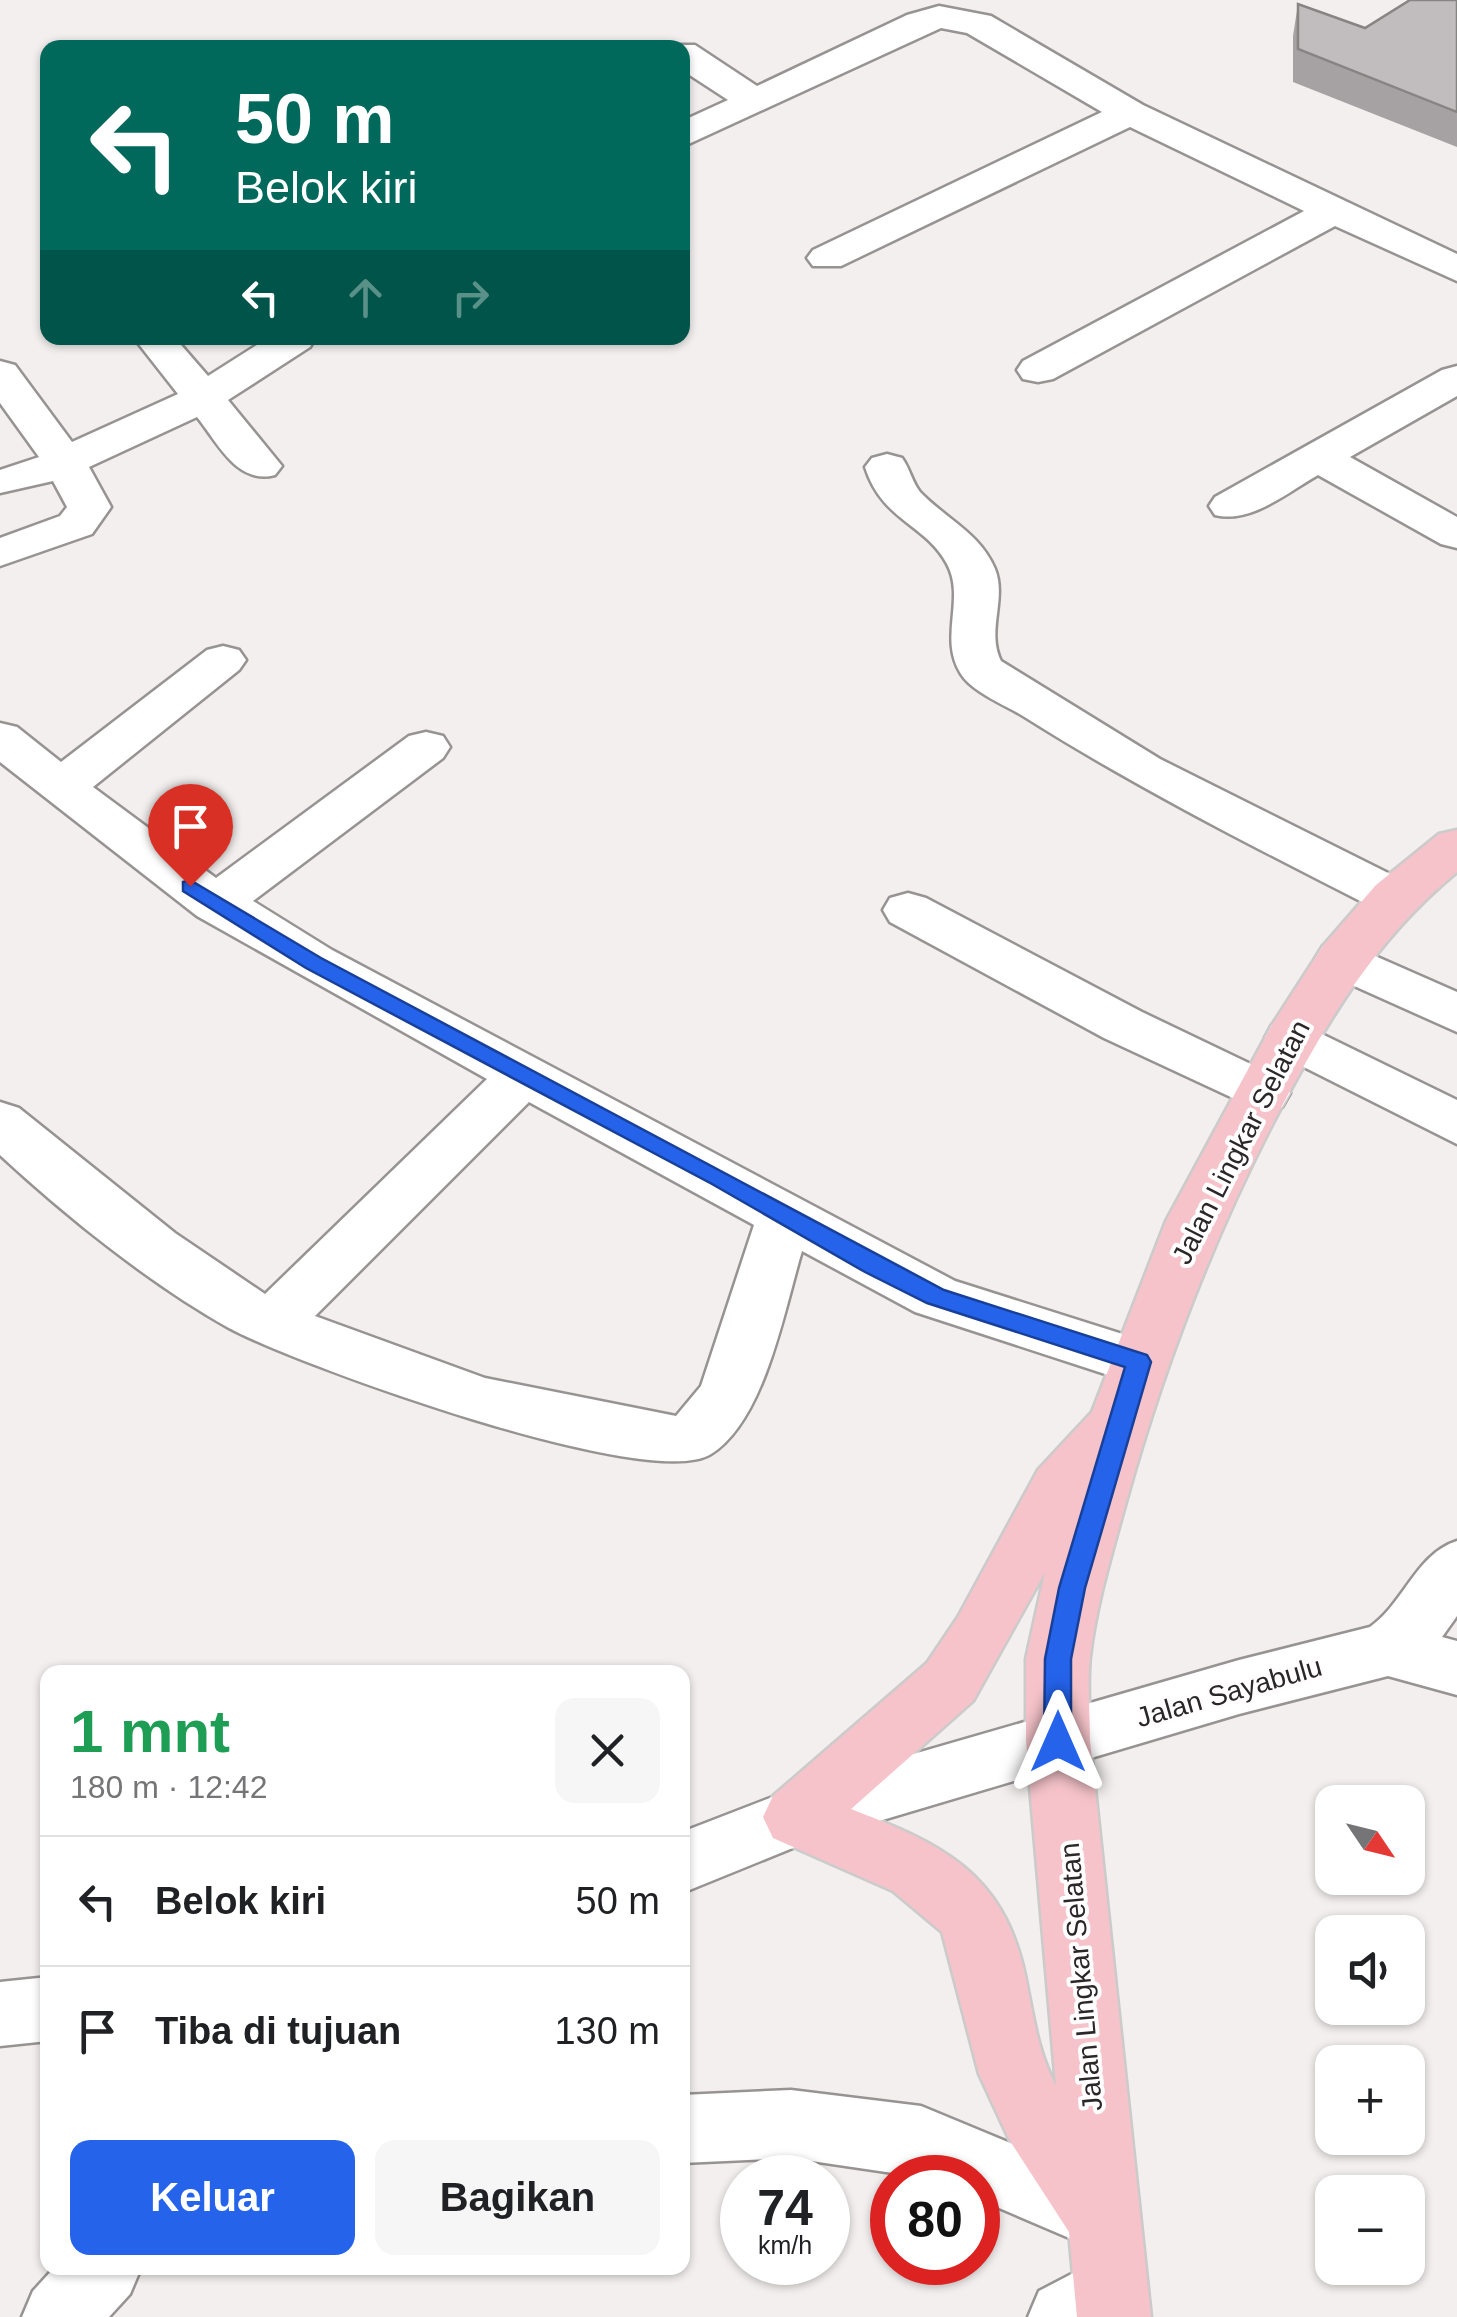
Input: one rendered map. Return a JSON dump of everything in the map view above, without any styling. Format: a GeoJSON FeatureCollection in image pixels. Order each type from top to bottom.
{"type":"FeatureCollection","features":[{"type":"Feature","properties":{"kind":"highway","name":"Jalan Lingkar Selatan"},"geometry":{"type":"LineString","coordinates":[[1096,2308],[1102,2217],[1058,1742],[1058,1659],[1072,1588],[1119,1420],[1194,1221],[1291,1038],[1341,960],[1394,897],[1457,846]]}},
{"type":"Feature","properties":{"kind":"highway"},"geometry":{"type":"LineString","coordinates":[[1102,2217],[1044,2134],[1006,2052],[990,1971],[975,1927],[955,1897],[926,1875],[796,1816],[950,1682],[980,1636],[1059,1487],[1119,1420]]}},
{"type":"Feature","properties":{"kind":"street"},"geometry":{"type":"LineString","coordinates":[[690,132],[835,67],[920,23],[956,17],[998,36],[1130,113],[1331,212],[1457,268]]}},
{"type":"Feature","properties":{"kind":"street"},"geometry":{"type":"LineString","coordinates":[[690,58],[755,101]]}},
{"type":"Feature","properties":{"kind":"street"},"geometry":{"type":"LineString","coordinates":[[828,258],[1130,113]]}},
{"type":"Feature","properties":{"kind":"street"},"geometry":{"type":"LineString","coordinates":[[1038,370],[1331,212]]}},
{"type":"Feature","properties":{"kind":"street"},"geometry":{"type":"LineString","coordinates":[[160,345],[260,466]]}},
{"type":"Feature","properties":{"kind":"street"},"geometry":{"type":"LineString","coordinates":[[7,482],[74,477],[284,345]]}},
{"type":"Feature","properties":{"kind":"street"},"geometry":{"type":"LineString","coordinates":[[0,374],[74,477],[89,507],[76,525],[0,552]]}},
{"type":"Feature","properties":{"kind":"street"},"geometry":{"type":"LineString","coordinates":[[1231,506],[1457,378]]}},
{"type":"Feature","properties":{"kind":"street"},"geometry":{"type":"LineString","coordinates":[[1318,457],[1457,535]]}},
{"type":"Feature","properties":{"kind":"street"},"geometry":{"type":"LineString","coordinates":[[887,467],[899,498],[948,539],[972,568],[976,616],[972,647],[982,669],[1143,770],[1394,897]]}},
{"type":"Feature","properties":{"kind":"street"},"geometry":{"type":"LineString","coordinates":[[61,787],[222,660]]}},
{"type":"Feature","properties":{"kind":"street"},"geometry":{"type":"LineString","coordinates":[[0,738],[215,904],[314,963],[935,1297],[1139,1362]]}},
{"type":"Feature","properties":{"kind":"street"},"geometry":{"type":"LineString","coordinates":[[215,904],[426,747]]}},
{"type":"Feature","properties":{"kind":"street"},"geometry":{"type":"LineString","coordinates":[[908,910],[1123,1026],[1263,1093]]}},
{"type":"Feature","properties":{"kind":"street"},"geometry":{"type":"LineString","coordinates":[[1341,960],[1457,1014]]}},
{"type":"Feature","properties":{"kind":"street"},"geometry":{"type":"LineString","coordinates":[[1291,1038],[1457,1124]]}},
{"type":"Feature","properties":{"kind":"street"},"geometry":{"type":"LineString","coordinates":[[271,1323],[525,1074]]}},
{"type":"Feature","properties":{"kind":"street"},"geometry":{"type":"LineString","coordinates":[[0,1122],[74,1186],[191,1276],[271,1323],[479,1400],[654,1438],[687,1440],[706,1426],[728,1394],[785,1216]]}},
{"type":"Feature","properties":{"kind":"street","name":"Jalan Sayabulu"},"geometry":{"type":"LineString","coordinates":[[690,1860],[796,1816],[1388,1649],[1410,1633],[1457,1566]]}},
{"type":"Feature","properties":{"kind":"street"},"geometry":{"type":"LineString","coordinates":[[1388,1649],[1457,1668]]}},
{"type":"Feature","properties":{"kind":"street"},"geometry":{"type":"LineString","coordinates":[[0,2014],[40,2010]]}},
{"type":"Feature","properties":{"kind":"street"},"geometry":{"type":"LineString","coordinates":[[690,2129],[791,2124],[921,2140],[1102,2217]]}},
{"type":"Feature","properties":{"kind":"street"},"geometry":{"type":"LineString","coordinates":[[59,2317],[98,2275]]}},
{"type":"Feature","properties":{"kind":"building"},"geometry":{"type":"Polygon","coordinates":[[[1410,0],[1457,0],[1457,112],[1298,49],[1298,4],[1365,28],[1410,0]]]}},
{"type":"Feature","properties":{"kind":"route"},"geometry":{"type":"LineString","coordinates":[[190,886],[314,963],[720,1178],[873,1266],[935,1297],[1139,1362],[1072,1588],[1058,1659],[1058,1742]]}}]}
